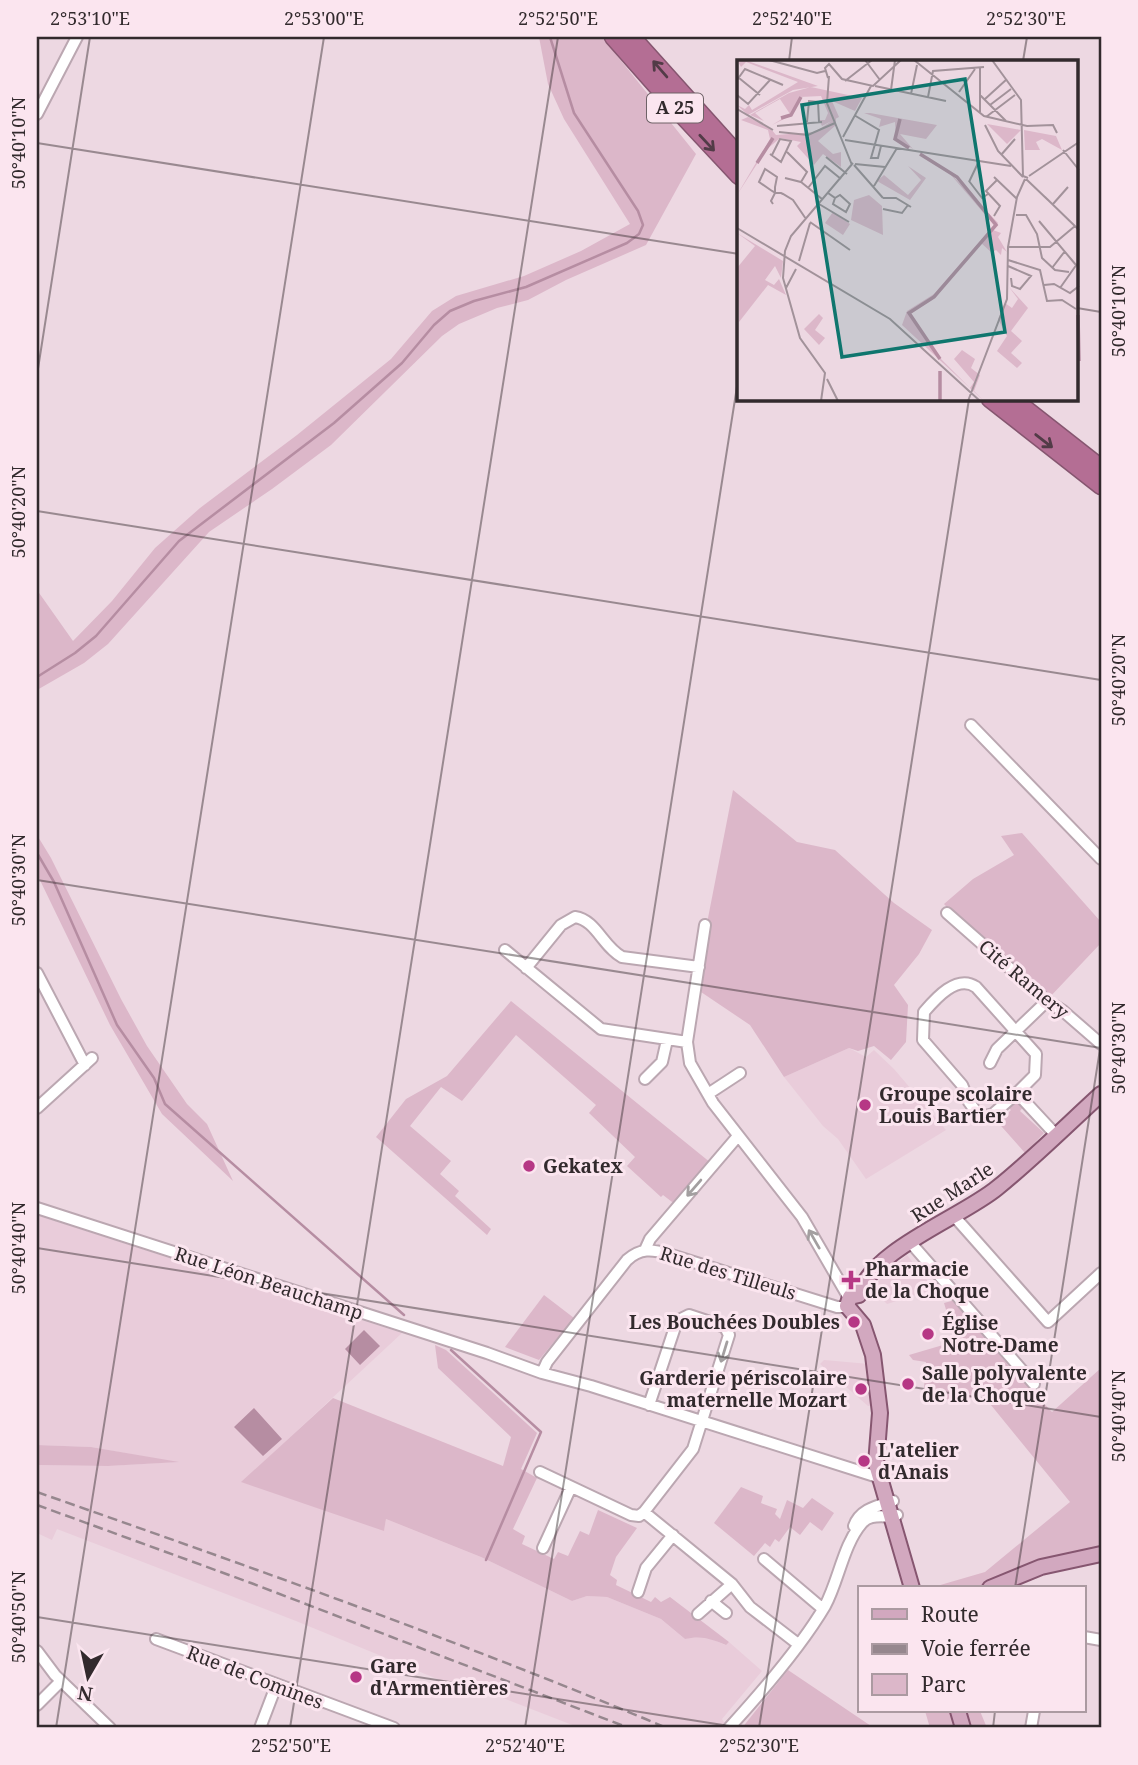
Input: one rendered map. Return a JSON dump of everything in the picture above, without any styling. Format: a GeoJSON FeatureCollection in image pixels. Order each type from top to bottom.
{"type":"FeatureCollection","features":[{"type":"Feature","properties":{"kind":"highway","name":"A 25"},"geometry":{"type":"LineString","coordinates":[[614,37],[737,174]]}},
{"type":"Feature","properties":{"kind":"highway","name":"A 25"},"geometry":{"type":"LineString","coordinates":[[632,37],[737,154]]}},
{"type":"Feature","properties":{"kind":"highway"},"geometry":{"type":"LineString","coordinates":[[993,401],[1101,486]]}},
{"type":"Feature","properties":{"kind":"highway"},"geometry":{"type":"LineString","coordinates":[[1016,401],[1101,468]]}},
{"type":"Feature","properties":{"kind":"main road","name":"Rue Marle"},"geometry":{"type":"LineString","coordinates":[[855,1305],[862,1287],[875,1269],[910,1242],[997,1189],[1101,1096]]}},
{"type":"Feature","properties":{"kind":"main road"},"geometry":{"type":"LineString","coordinates":[[855,1305],[867,1334],[877,1374],[880,1425],[876,1457],[911,1586]]}},
{"type":"Feature","properties":{"kind":"main road"},"geometry":{"type":"LineString","coordinates":[[892,1509],[919,1586]]}},
{"type":"Feature","properties":{"kind":"main road"},"geometry":{"type":"LineString","coordinates":[[995,1586],[1041,1567],[1101,1554]]}},
{"type":"Feature","properties":{"kind":"street"},"geometry":{"type":"LineString","coordinates":[[37,114],[77,37]]}},
{"type":"Feature","properties":{"kind":"street"},"geometry":{"type":"LineString","coordinates":[[971,726],[1101,859]]}},
{"type":"Feature","properties":{"kind":"street","name":"Cité Ramery"},"geometry":{"type":"LineString","coordinates":[[947,913],[1047,1001],[1063,1011],[1101,1044]]}},
{"type":"Feature","properties":{"kind":"street"},"geometry":{"type":"LineString","coordinates":[[527,968],[561,925],[575,918],[586,921],[611,950],[622,957],[699,967]]}},
{"type":"Feature","properties":{"kind":"street"},"geometry":{"type":"LineString","coordinates":[[705,925],[687,1042],[690,1063],[738,1136],[802,1217],[855,1305]]}},
{"type":"Feature","properties":{"kind":"street"},"geometry":{"type":"LineString","coordinates":[[505,950],[601,1029],[687,1042]]}},
{"type":"Feature","properties":{"kind":"street"},"geometry":{"type":"LineString","coordinates":[[37,973],[89,1061],[37,1108]]}},
{"type":"Feature","properties":{"kind":"street"},"geometry":{"type":"LineString","coordinates":[[965,982],[976,987],[1036,1054],[1035,1075],[1017,1093],[993,1114],[985,1116],[977,1113],[962,1085],[924,1042],[921,1035],[926,1009],[954,985],[965,982]]}},
{"type":"Feature","properties":{"kind":"street"},"geometry":{"type":"LineString","coordinates":[[990,1063],[997,1049],[1047,1001]]}},
{"type":"Feature","properties":{"kind":"street"},"geometry":{"type":"LineString","coordinates":[[645,1079],[662,1062],[667,1040]]}},
{"type":"Feature","properties":{"kind":"street"},"geometry":{"type":"LineString","coordinates":[[708,1094],[740,1073]]}},
{"type":"Feature","properties":{"kind":"street"},"geometry":{"type":"LineString","coordinates":[[1017,1093],[1056,1135]]}},
{"type":"Feature","properties":{"kind":"street"},"geometry":{"type":"LineString","coordinates":[[645,1250],[650,1239],[738,1136]]}},
{"type":"Feature","properties":{"kind":"street","name":"Rue Léon Beauchamp"},"geometry":{"type":"LineString","coordinates":[[37,1208],[883,1478]]}},
{"type":"Feature","properties":{"kind":"street"},"geometry":{"type":"LineString","coordinates":[[954,1216],[1048,1322],[1101,1273]]}},
{"type":"Feature","properties":{"kind":"street"},"geometry":{"type":"LineString","coordinates":[[910,1242],[1034,1384]]}},
{"type":"Feature","properties":{"kind":"street","name":"Rue des Tilleuls"},"geometry":{"type":"LineString","coordinates":[[543,1370],[627,1260],[633,1254],[645,1250],[668,1254],[837,1307],[855,1305]]}},
{"type":"Feature","properties":{"kind":"street"},"geometry":{"type":"LineString","coordinates":[[540,1472],[631,1515],[639,1516],[691,1453],[729,1335],[725,1327],[689,1315],[677,1321],[649,1405]]}},
{"type":"Feature","properties":{"kind":"street"},"geometry":{"type":"LineString","coordinates":[[543,1548],[571,1487]]}},
{"type":"Feature","properties":{"kind":"street"},"geometry":{"type":"LineString","coordinates":[[729,1728],[823,1609],[851,1542],[862,1523],[892,1509]]}},
{"type":"Feature","properties":{"kind":"street"},"geometry":{"type":"LineString","coordinates":[[644,1512],[732,1584],[747,1604],[798,1643]]}},
{"type":"Feature","properties":{"kind":"street"},"geometry":{"type":"LineString","coordinates":[[638,1591],[646,1567],[673,1535]]}},
{"type":"Feature","properties":{"kind":"street"},"geometry":{"type":"LineString","coordinates":[[764,1559],[823,1609]]}},
{"type":"Feature","properties":{"kind":"street"},"geometry":{"type":"LineString","coordinates":[[698,1614],[732,1584]]}},
{"type":"Feature","properties":{"kind":"street"},"geometry":{"type":"LineString","coordinates":[[711,1601],[726,1613]]}},
{"type":"Feature","properties":{"kind":"street","name":"Rue de Comines"},"geometry":{"type":"LineString","coordinates":[[156,1639],[388,1727]]}},
{"type":"Feature","properties":{"kind":"street"},"geometry":{"type":"LineString","coordinates":[[37,1651],[61,1681],[110,1728]]}},
{"type":"Feature","properties":{"kind":"street"},"geometry":{"type":"LineString","coordinates":[[37,1705],[61,1681]]}},
{"type":"Feature","properties":{"kind":"street"},"geometry":{"type":"LineString","coordinates":[[260,1728],[276,1686]]}},
{"type":"Feature","properties":{"kind":"shaded area","name":"Groupe scolaire Louis Bartier"},"geometry":{"type":"Polygon","coordinates":[[[849,1048],[866,1057],[874,1050],[894,1069],[946,1130],[866,1179],[838,1139],[823,1126],[784,1077],[849,1048]]]}},
{"type":"Feature","properties":{"kind":"shaded area"},"geometry":{"type":"Polygon","coordinates":[[[37,1215],[402,1333],[242,1482],[384,1530],[386,1519],[481,1557],[572,1601],[587,1596],[607,1597],[661,1619],[685,1639],[712,1639],[725,1645],[729,1642],[762,1671],[722,1719],[725,1724],[721,1728],[580,1728],[477,1688],[474,1694],[296,1621],[57,1529],[52,1540],[37,1533],[37,1465],[108,1466],[175,1462],[91,1447],[37,1445],[37,1215]]]}},
{"type":"Feature","properties":{"kind":"shaded area"},"geometry":{"type":"Polygon","coordinates":[[[907,1255],[934,1289],[887,1304],[871,1288],[907,1255]]]}},
{"type":"Feature","properties":{"kind":"shaded area"},"geometry":{"type":"Polygon","coordinates":[[[364,1330],[380,1346],[360,1365],[345,1349],[364,1330]]]}},
{"type":"Feature","properties":{"kind":"shaded area","name":"Garderie périscolaire maternelle Mozart"},"geometry":{"type":"Polygon","coordinates":[[[824,1360],[869,1364],[873,1406],[868,1406],[820,1364],[824,1360]]]}},
{"type":"Feature","properties":{"kind":"shaded area"},"geometry":{"type":"Polygon","coordinates":[[[254,1408],[282,1439],[263,1456],[234,1427],[254,1408]]]}},
{"type":"Feature","properties":{"kind":"green space"},"geometry":{"type":"Polygon","coordinates":[[[539,37],[602,37],[696,154],[646,245],[528,300],[497,308],[459,324],[442,336],[331,445],[209,532],[108,644],[84,663],[37,690],[37,590],[73,641],[112,601],[155,548],[200,508],[297,435],[391,359],[432,311],[456,296],[524,276],[581,251],[630,224],[564,119],[548,84],[539,37]]]}},
{"type":"Feature","properties":{"kind":"green space"},"geometry":{"type":"Polygon","coordinates":[[[733,790],[797,842],[835,850],[894,903],[932,930],[919,954],[894,985],[908,1005],[906,1042],[891,1060],[874,1046],[858,1051],[849,1048],[784,1077],[750,1025],[701,992],[708,918],[733,790]]]}},
{"type":"Feature","properties":{"kind":"green space"},"geometry":{"type":"Polygon","coordinates":[[[1022,833],[1101,922],[1101,943],[1048,999],[944,904],[973,879],[1014,855],[1001,836],[1022,833]]]}},
{"type":"Feature","properties":{"kind":"green space"},"geometry":{"type":"Polygon","coordinates":[[[37,835],[147,1046],[187,1104],[207,1124],[233,1181],[162,1114],[110,1025],[37,874],[37,835]]]}},
{"type":"Feature","properties":{"kind":"green space"},"geometry":{"type":"Polygon","coordinates":[[[511,1001],[711,1163],[676,1205],[663,1195],[661,1197],[627,1166],[635,1157],[589,1113],[596,1105],[516,1035],[462,1101],[441,1087],[410,1126],[451,1161],[440,1174],[459,1191],[455,1196],[491,1229],[487,1235],[376,1137],[406,1099],[447,1076],[511,1001]]]}},
{"type":"Feature","properties":{"kind":"green space"},"geometry":{"type":"Polygon","coordinates":[[[1018,1101],[1024,1106],[1020,1111],[1044,1133],[1025,1153],[994,1118],[999,1113],[1004,1117],[1011,1110],[1006,1106],[1018,1101]]]}},
{"type":"Feature","properties":{"kind":"green space"},"geometry":{"type":"Polygon","coordinates":[[[544,1295],[574,1318],[539,1360],[505,1347],[544,1295]]]}},
{"type":"Feature","properties":{"kind":"green space"},"geometry":{"type":"Polygon","coordinates":[[[955,1300],[1012,1370],[1052,1412],[1101,1368],[1101,1561],[1079,1563],[1040,1573],[1007,1586],[937,1586],[985,1572],[1070,1502],[982,1394],[970,1398],[923,1401],[926,1362],[913,1360],[909,1355],[960,1340],[958,1334],[954,1336],[944,1303],[955,1300]]]}},
{"type":"Feature","properties":{"kind":"green space"},"geometry":{"type":"Polygon","coordinates":[[[435,1345],[446,1350],[537,1433],[521,1469],[537,1478],[513,1529],[525,1536],[522,1544],[554,1559],[558,1552],[568,1556],[580,1531],[589,1535],[598,1510],[637,1528],[616,1557],[610,1575],[617,1580],[616,1585],[651,1602],[655,1597],[661,1602],[670,1597],[729,1642],[726,1645],[706,1638],[685,1639],[661,1619],[607,1597],[587,1596],[572,1601],[481,1557],[386,1519],[384,1531],[241,1482],[333,1398],[503,1466],[511,1437],[438,1368],[435,1345]]]}},
{"type":"Feature","properties":{"kind":"green space"},"geometry":{"type":"Polygon","coordinates":[[[37,1445],[91,1447],[179,1462],[108,1466],[38,1465],[37,1445]]]}},
{"type":"Feature","properties":{"kind":"green space"},"geometry":{"type":"Polygon","coordinates":[[[741,1487],[763,1496],[761,1503],[777,1509],[775,1514],[780,1519],[787,1500],[803,1508],[812,1498],[834,1513],[822,1531],[810,1522],[800,1535],[790,1527],[779,1542],[775,1539],[770,1547],[765,1543],[754,1556],[714,1523],[741,1487]]]}},
{"type":"Feature","properties":{"kind":"green space"},"geometry":{"type":"Polygon","coordinates":[[[788,1670],[874,1728],[742,1728],[788,1670]]]}},
{"type":"Feature","properties":{"kind":"green space"},"geometry":{"type":"Polygon","coordinates":[[[925,1712],[980,1712],[987,1728],[930,1728],[925,1712]]]}},
{"type":"Feature","properties":{"kind":"waterway"},"geometry":{"type":"LineString","coordinates":[[37,677],[96,636],[179,541],[334,423],[402,363],[434,325],[450,311],[474,301],[526,287],[627,243],[639,234],[643,225],[638,211],[574,113],[550,37]]}},
{"type":"Feature","properties":{"kind":"waterway"},"geometry":{"type":"LineString","coordinates":[[37,853],[54,882],[117,1025],[154,1078],[165,1104],[404,1315]]}},
{"type":"Feature","properties":{"kind":"waterway"},"geometry":{"type":"LineString","coordinates":[[451,1350],[541,1432],[486,1560]]}},
{"type":"Feature","properties":{"kind":"railway"},"geometry":{"type":"LineString","coordinates":[[37,1492],[432,1635],[667,1728]]}},
{"type":"Feature","properties":{"kind":"railway"},"geometry":{"type":"LineString","coordinates":[[37,1505],[251,1583],[629,1728]]}},
{"type":"Feature","properties":{"kind":"place","name":"Groupe scolaire Louis Bartier"},"geometry":{"type":"Point","coordinates":[865,1105]}},
{"type":"Feature","properties":{"kind":"place","name":"Gekatex"},"geometry":{"type":"Point","coordinates":[529,1166]}},
{"type":"Feature","properties":{"kind":"place","name":"Pharmacie de la Choque"},"geometry":{"type":"Point","coordinates":[851,1280]}},
{"type":"Feature","properties":{"kind":"place","name":"Les Bouchées Doubles"},"geometry":{"type":"Point","coordinates":[854,1322]}},
{"type":"Feature","properties":{"kind":"place","name":"Église Notre-Dame"},"geometry":{"type":"Point","coordinates":[928,1334]}},
{"type":"Feature","properties":{"kind":"place","name":"Salle polyvalente de la Choque"},"geometry":{"type":"Point","coordinates":[908,1384]}},
{"type":"Feature","properties":{"kind":"place","name":"Garderie périscolaire maternelle Mozart"},"geometry":{"type":"Point","coordinates":[861,1389]}},
{"type":"Feature","properties":{"kind":"place","name":"L'atelier d'Anais"},"geometry":{"type":"Point","coordinates":[864,1461]}},
{"type":"Feature","properties":{"kind":"place","name":"Gare d'Armentières"},"geometry":{"type":"Point","coordinates":[356,1677]}}]}
